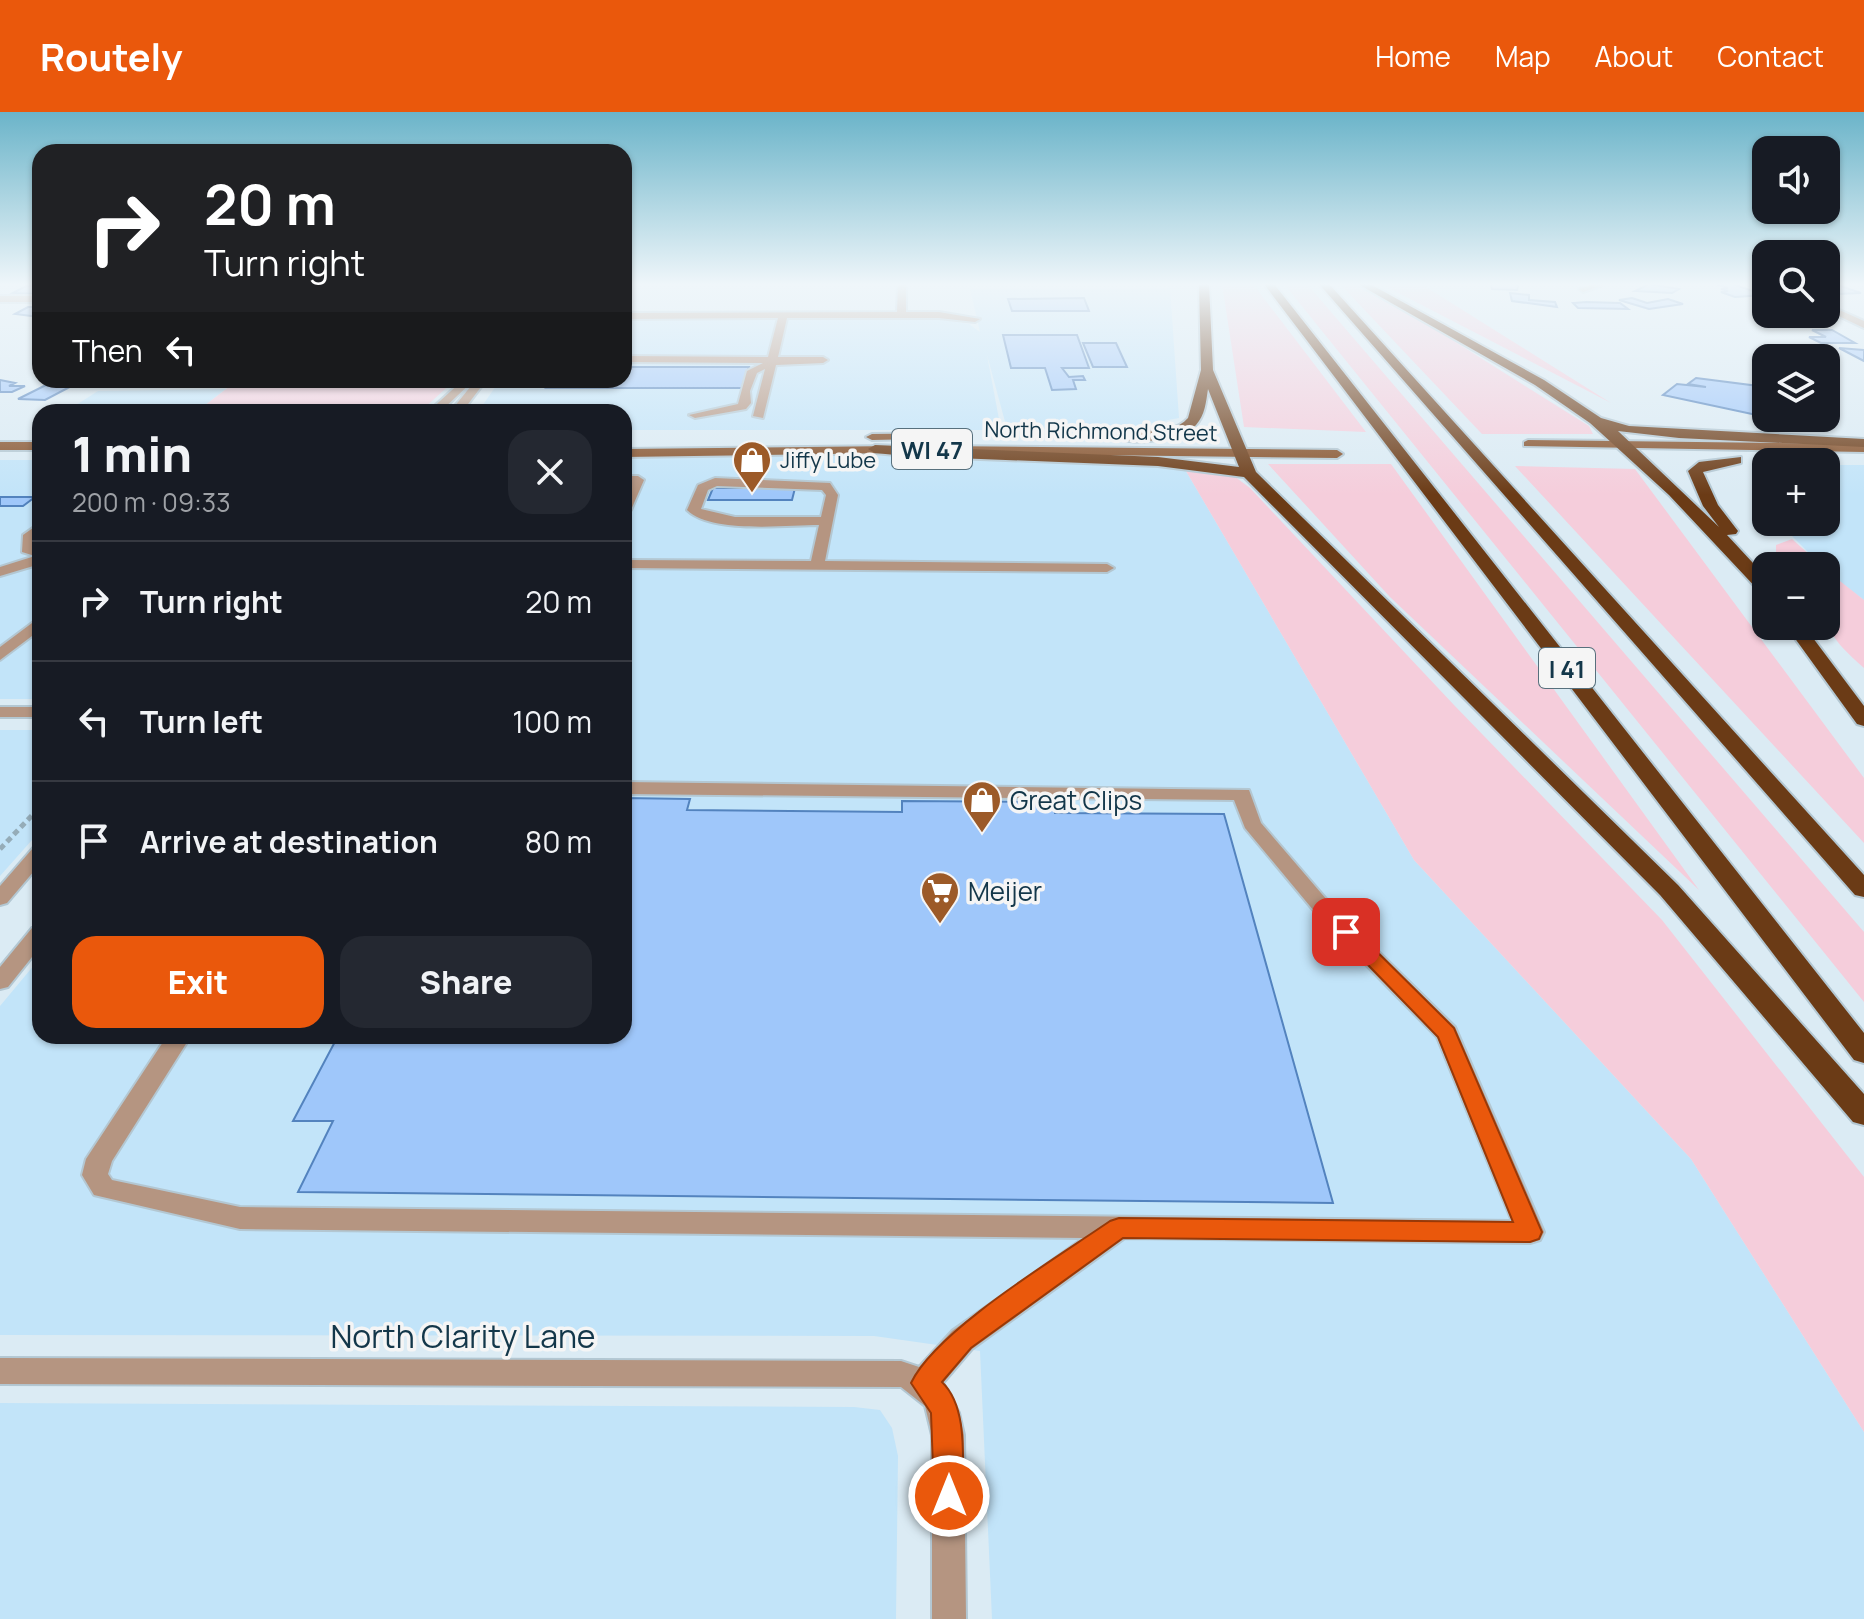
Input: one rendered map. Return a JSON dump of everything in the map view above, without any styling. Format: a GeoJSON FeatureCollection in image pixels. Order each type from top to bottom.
{"type":"FeatureCollection","features":[{"type":"Feature","properties":{"kind":"highway"},"geometry":{"type":"LineString","coordinates":[[1116,437],[1175,432],[1189,427],[1195,418],[1207,370],[1206,354]]}},
{"type":"Feature","properties":{"kind":"highway","name":"I 41"},"geometry":{"type":"LineString","coordinates":[[1323,354],[1864,1053]]}},
{"type":"Feature","properties":{"kind":"highway"},"geometry":{"type":"LineString","coordinates":[[1387,354],[1864,890]]}},
{"type":"Feature","properties":{"kind":"highway"},"geometry":{"type":"LineString","coordinates":[[1489,354],[1596,421],[1639,457],[1752,570]]}},
{"type":"Feature","properties":{"kind":"highway"},"geometry":{"type":"LineString","coordinates":[[1207,370],[1249,474],[1669,890],[1769,1001],[1864,1114]]}},
{"type":"Feature","properties":{"kind":"highway"},"geometry":{"type":"LineString","coordinates":[[1596,421],[1642,431],[1864,446]]}},
{"type":"Feature","properties":{"kind":"highway"},"geometry":{"type":"LineString","coordinates":[[875,449],[937,455],[1056,456],[1207,464],[1249,474]]}},
{"type":"Feature","properties":{"kind":"highway"},"geometry":{"type":"LineString","coordinates":[[1736,460],[1704,465],[1695,471],[1711,506],[1737,540],[1750,568]]}},
{"type":"Feature","properties":{"kind":"highway"},"geometry":{"type":"LineString","coordinates":[[1805,640],[1864,720]]}},
{"type":"Feature","properties":{"kind":"main road","name":"North Richmond Street"},"geometry":{"type":"LineString","coordinates":[[632,440],[1010,436]]}},
{"type":"Feature","properties":{"kind":"main road","name":"North Richmond Street"},"geometry":{"type":"LineString","coordinates":[[1116,437],[1202,438]]}},
{"type":"Feature","properties":{"kind":"main road"},"geometry":{"type":"LineString","coordinates":[[1281,440],[1328,441]]}},
{"type":"Feature","properties":{"kind":"main road","name":"North Richmond Street"},"geometry":{"type":"LineString","coordinates":[[632,453],[1235,442],[1337,454]]}},
{"type":"Feature","properties":{"kind":"main road"},"geometry":{"type":"LineString","coordinates":[[1528,444],[1864,446]]}},
{"type":"Feature","properties":{"kind":"main road"},"geometry":{"type":"LineString","coordinates":[[0,446],[32,446]]}},
{"type":"Feature","properties":{"kind":"main road"},"geometry":{"type":"LineString","coordinates":[[1541,457],[1864,461]]}},
{"type":"Feature","properties":{"kind":"street"},"geometry":{"type":"LineString","coordinates":[[759,416],[775,354]]}},
{"type":"Feature","properties":{"kind":"street"},"geometry":{"type":"LineString","coordinates":[[632,359],[823,360]]}},
{"type":"Feature","properties":{"kind":"street"},"geometry":{"type":"LineString","coordinates":[[695,415],[742,407],[752,371],[774,360]]}},
{"type":"Feature","properties":{"kind":"street"},"geometry":{"type":"LineString","coordinates":[[443,404],[460,388]]}},
{"type":"Feature","properties":{"kind":"street"},"geometry":{"type":"LineString","coordinates":[[462,404],[476,388]]}},
{"type":"Feature","properties":{"kind":"street"},"geometry":{"type":"LineString","coordinates":[[476,404],[489,388]]}},
{"type":"Feature","properties":{"kind":"street"},"geometry":{"type":"LineString","coordinates":[[632,480],[638,480],[632,493]]}},
{"type":"Feature","properties":{"kind":"street"},"geometry":{"type":"LineString","coordinates":[[817,566],[827,521],[831,489],[811,484],[715,482],[702,488],[694,510],[701,517],[726,520],[827,521]]}},
{"type":"Feature","properties":{"kind":"street"},"geometry":{"type":"LineString","coordinates":[[0,572],[32,555]]}},
{"type":"Feature","properties":{"kind":"street"},"geometry":{"type":"LineString","coordinates":[[632,564],[1107,568]]}},
{"type":"Feature","properties":{"kind":"street"},"geometry":{"type":"LineString","coordinates":[[0,655],[32,629]]}},
{"type":"Feature","properties":{"kind":"street"},"geometry":{"type":"LineString","coordinates":[[0,712],[32,712]]}},
{"type":"Feature","properties":{"kind":"street"},"geometry":{"type":"LineString","coordinates":[[174,1044],[99,1159],[95,1175],[103,1188],[240,1218],[1530,1232],[1447,1033],[1326,912],[1252,824],[1242,794],[632,788]]}},
{"type":"Feature","properties":{"kind":"street"},"geometry":{"type":"LineString","coordinates":[[0,899],[32,861]]}},
{"type":"Feature","properties":{"kind":"street"},"geometry":{"type":"LineString","coordinates":[[0,982],[32,943]]}},
{"type":"Feature","properties":{"kind":"street"},"geometry":{"type":"LineString","coordinates":[[949,1619],[948,1435],[939,1397],[924,1383],[962,1340],[1119,1228]]}},
{"type":"Feature","properties":{"kind":"street","name":"North Clarity Lane"},"geometry":{"type":"LineString","coordinates":[[0,1371],[885,1373],[901,1374],[924,1383]]}},
{"type":"Feature","properties":{"kind":"path"},"geometry":{"type":"LineString","coordinates":[[0,849],[32,815]]}},
{"type":"Feature","properties":{"kind":"shaded area"},"geometry":{"type":"Polygon","coordinates":[[[632,354],[1175,354],[1179,418],[1126,428],[1007,429],[987,355],[1001,430],[632,430],[632,404],[484,404],[494,388],[632,388],[632,354]]]}},
{"type":"Feature","properties":{"kind":"shaded area"},"geometry":{"type":"Polygon","coordinates":[[[1233,354],[1307,354],[1366,432],[1244,427],[1233,354]]]}},
{"type":"Feature","properties":{"kind":"shaded area"},"geometry":{"type":"Polygon","coordinates":[[[1341,354],[1367,354],[1864,932],[1864,1002],[1341,354]]]}},
{"type":"Feature","properties":{"kind":"shaded area"},"geometry":{"type":"Polygon","coordinates":[[[1407,354],[1475,354],[1589,426],[1593,434],[1482,434],[1407,354]]]}},
{"type":"Feature","properties":{"kind":"shaded area"},"geometry":{"type":"Polygon","coordinates":[[[1517,354],[1533,354],[1611,403],[1517,354]]]}},
{"type":"Feature","properties":{"kind":"shaded area"},"geometry":{"type":"Polygon","coordinates":[[[228,388],[446,388],[429,404],[206,404],[228,388]]]}},
{"type":"Feature","properties":{"kind":"shaded area"},"geometry":{"type":"Polygon","coordinates":[[[226,389],[206,404],[78,404],[98,391],[226,389]]]}},
{"type":"Feature","properties":{"kind":"shaded area"},"geometry":{"type":"Polygon","coordinates":[[[632,456],[924,456],[1183,466],[1414,860],[1691,1159],[1864,1432],[1864,1619],[992,1619],[980,1351],[874,1336],[0,1335],[0,1006],[32,968],[32,1044],[632,1044],[632,456]]]}},
{"type":"Feature","properties":{"kind":"shaded area"},"geometry":{"type":"Polygon","coordinates":[[[0,460],[32,460],[32,699],[0,699],[0,460]]]}},
{"type":"Feature","properties":{"kind":"shaded area"},"geometry":{"type":"Polygon","coordinates":[[[1268,464],[1391,464],[1699,890],[1390,597],[1268,464]]]}},
{"type":"Feature","properties":{"kind":"shaded area"},"geometry":{"type":"Polygon","coordinates":[[[1840,465],[1864,465],[1864,600],[1840,582],[1840,552],[1808,552],[1792,536],[1840,536],[1840,465]]]}},
{"type":"Feature","properties":{"kind":"shaded area"},"geometry":{"type":"Polygon","coordinates":[[[1183,466],[1230,473],[1250,488],[1662,920],[1864,1177],[1864,1432],[1691,1159],[1414,860],[1183,466]]]}},
{"type":"Feature","properties":{"kind":"shaded area"},"geometry":{"type":"Polygon","coordinates":[[[1515,466],[1635,469],[1752,627],[1752,640],[1762,640],[1864,778],[1864,843],[1515,466]]]}},
{"type":"Feature","properties":{"kind":"shaded area"},"geometry":{"type":"Polygon","coordinates":[[[1792,539],[1806,552],[1776,552],[1776,545],[1792,539]]]}},
{"type":"Feature","properties":{"kind":"shaded area"},"geometry":{"type":"Polygon","coordinates":[[[1840,581],[1864,600],[1864,668],[1837,640],[1840,640],[1840,581]]]}},
{"type":"Feature","properties":{"kind":"shaded area"},"geometry":{"type":"Polygon","coordinates":[[[0,730],[32,730],[32,840],[0,876],[0,730]]]}},
{"type":"Feature","properties":{"kind":"shaded area"},"geometry":{"type":"Polygon","coordinates":[[[0,1403],[854,1407],[880,1410],[892,1428],[898,1456],[896,1619],[0,1619],[0,1403]]]}},
{"type":"Feature","properties":{"kind":"building"},"geometry":{"type":"Polygon","coordinates":[[[1008,354],[1084,354],[1089,368],[1062,368],[1069,377],[1083,376],[1085,380],[1073,380],[1076,389],[1052,390],[1045,368],[1011,368],[1008,354]]]}},
{"type":"Feature","properties":{"kind":"building"},"geometry":{"type":"Polygon","coordinates":[[[1088,354],[1121,354],[1127,367],[1093,367],[1088,354]]]}},
{"type":"Feature","properties":{"kind":"building"},"geometry":{"type":"Polygon","coordinates":[[[1851,354],[1864,354],[1864,361],[1851,354]]]}},
{"type":"Feature","properties":{"kind":"building"},"geometry":{"type":"Polygon","coordinates":[[[632,367],[749,367],[742,388],[632,388],[632,367]]]}},
{"type":"Feature","properties":{"kind":"building"},"geometry":{"type":"Polygon","coordinates":[[[1696,378],[1752,385],[1752,414],[1663,395],[1677,384],[1706,387],[1688,384],[1696,378]]]}},
{"type":"Feature","properties":{"kind":"building"},"geometry":{"type":"Polygon","coordinates":[[[0,380],[15,383],[9,386],[25,386],[12,392],[0,392],[0,380]]]}},
{"type":"Feature","properties":{"kind":"building"},"geometry":{"type":"Polygon","coordinates":[[[40,388],[68,388],[45,400],[18,399],[40,388]]]}},
{"type":"Feature","properties":{"kind":"building","name":"Jiffy Lube"},"geometry":{"type":"Polygon","coordinates":[[[713,488],[795,488],[792,500],[708,500],[713,488]]]}},
{"type":"Feature","properties":{"kind":"building"},"geometry":{"type":"Polygon","coordinates":[[[0,497],[32,497],[23,506],[0,506],[0,497]]]}},
{"type":"Feature","properties":{"kind":"building","name":"Meijer"},"geometry":{"type":"Polygon","coordinates":[[[632,798],[690,799],[687,810],[902,812],[902,801],[1054,802],[1055,813],[1224,814],[1333,1203],[298,1192],[333,1121],[293,1121],[334,1044],[632,1044],[632,798]]]}},
{"type":"Feature","properties":{"kind":"place","name":"Jiffy Lube"},"geometry":{"type":"Point","coordinates":[752,494]}},
{"type":"Feature","properties":{"kind":"place","name":"Great Clips"},"geometry":{"type":"Point","coordinates":[982,834]}},
{"type":"Feature","properties":{"kind":"place","name":"Meijer"},"geometry":{"type":"Point","coordinates":[940,925]}},
{"type":"Feature","properties":{"kind":"route"},"geometry":{"type":"LineString","coordinates":[[949,1496],[945,1413],[939,1397],[924,1383],[962,1340],[1119,1228],[1530,1232],[1447,1033],[1346,932]]}}]}
